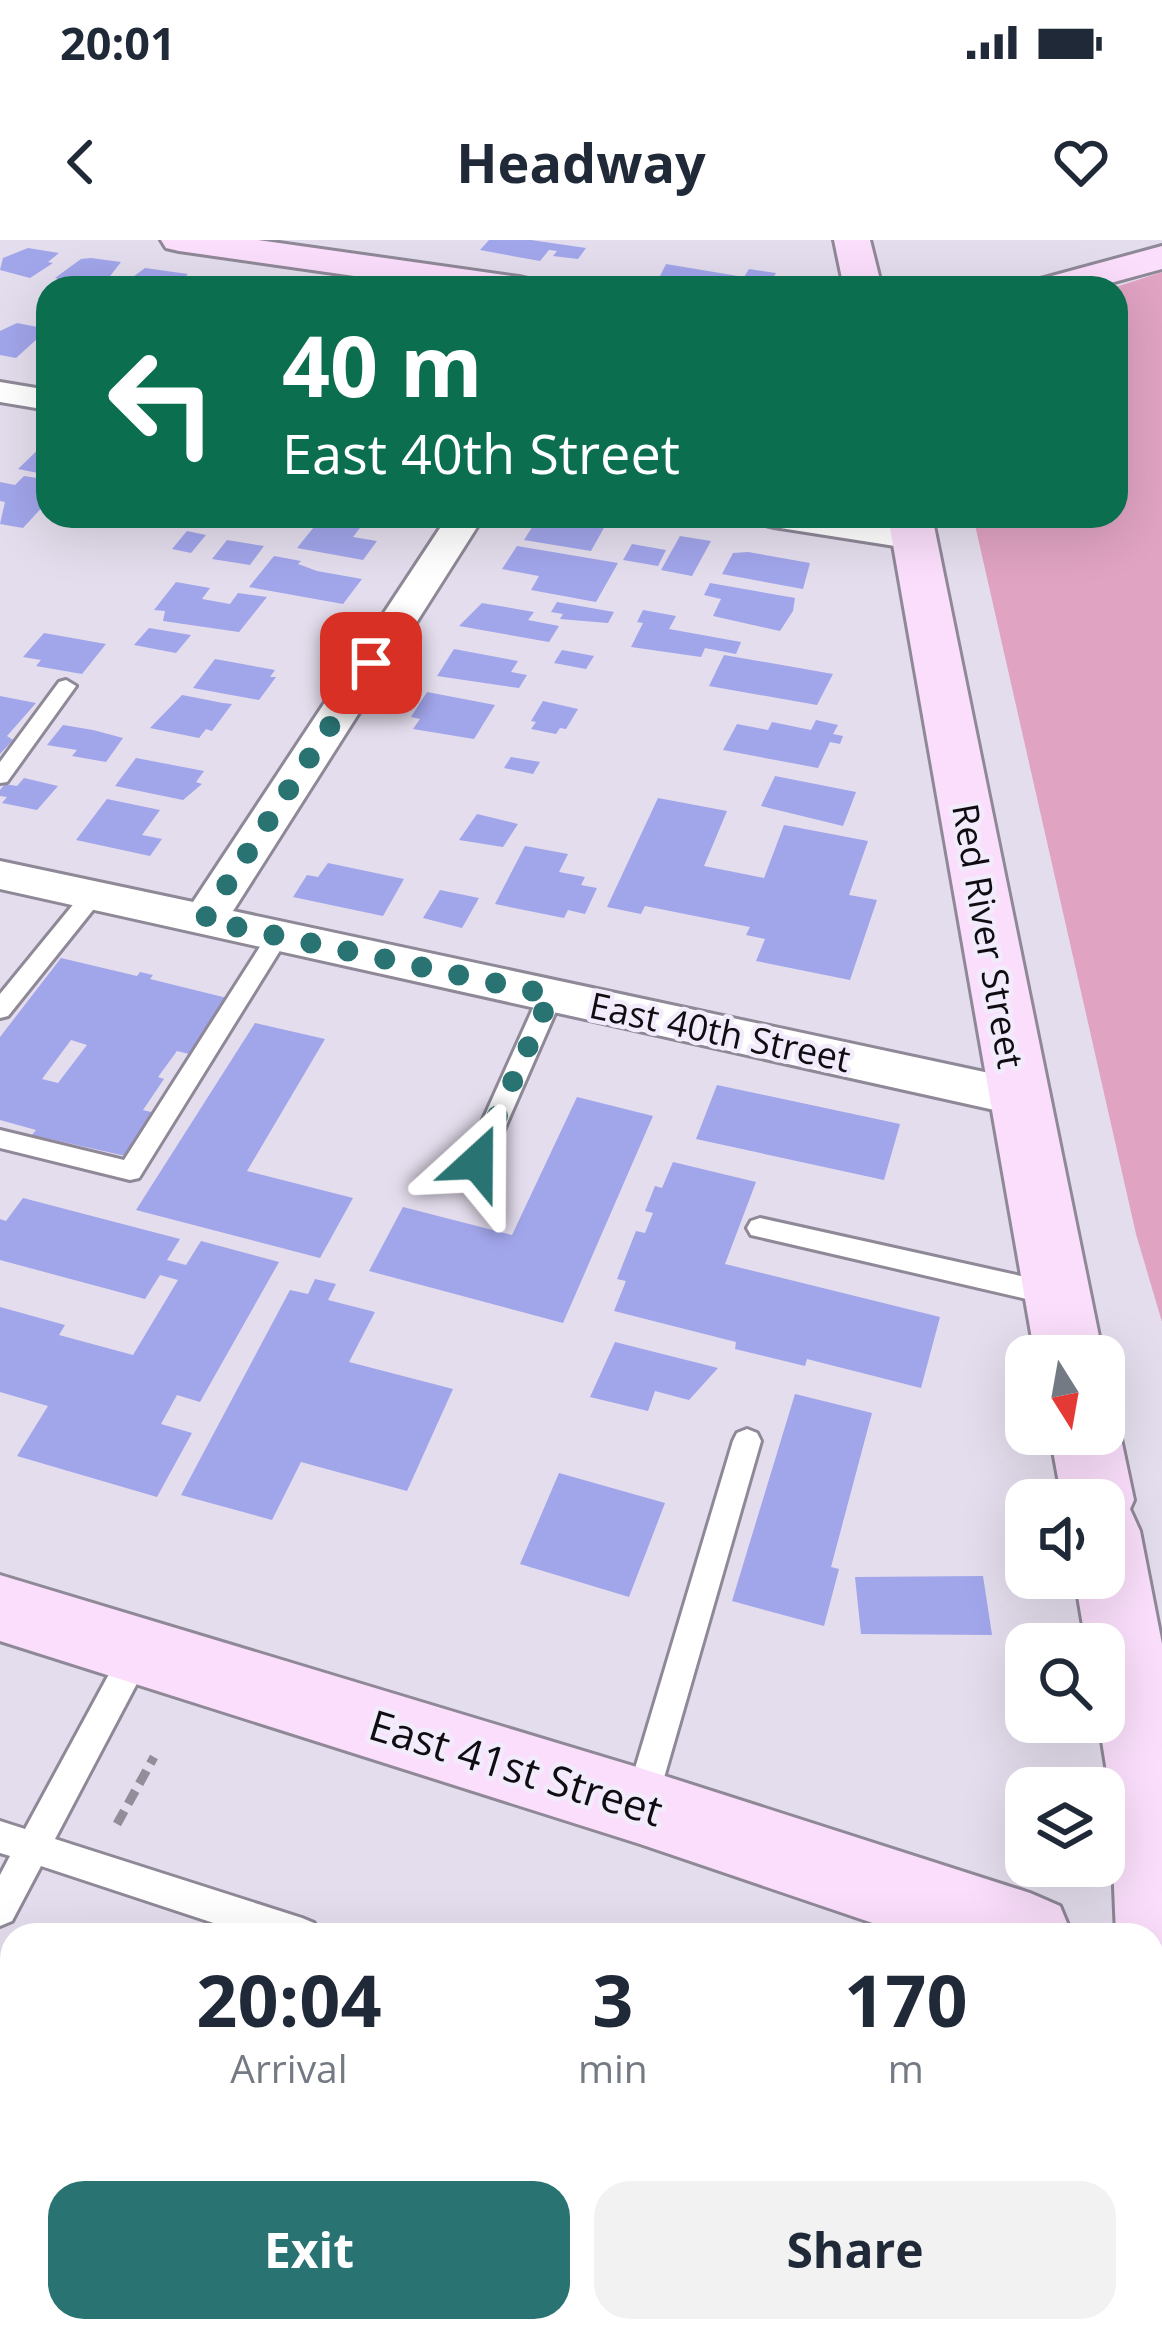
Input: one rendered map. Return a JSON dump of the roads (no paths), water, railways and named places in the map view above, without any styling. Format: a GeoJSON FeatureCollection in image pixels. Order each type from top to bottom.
{"type":"FeatureCollection","features":[{"type":"Feature","properties":{"kind":"main road"},"geometry":{"type":"LineString","coordinates":[[179,240],[434,276]]}},
{"type":"Feature","properties":{"kind":"main road"},"geometry":{"type":"LineString","coordinates":[[852,240],[860,276]]}},
{"type":"Feature","properties":{"kind":"main road"},"geometry":{"type":"LineString","coordinates":[[1093,276],[1162,257]]}},
{"type":"Feature","properties":{"kind":"main road","name":"Red River Street"},"geometry":{"type":"LineString","coordinates":[[912,528],[1065,1335]]}},
{"type":"Feature","properties":{"kind":"main road"},"geometry":{"type":"LineString","coordinates":[[1116,1599],[1150,1791],[1156,1923]]}},
{"type":"Feature","properties":{"kind":"main road","name":"East 41st Street"},"geometry":{"type":"LineString","coordinates":[[0,1608],[640,1806],[994,1923]]}},
{"type":"Feature","properties":{"kind":"street"},"geometry":{"type":"LineString","coordinates":[[0,392],[36,398]]}},
{"type":"Feature","properties":{"kind":"street"},"geometry":{"type":"LineString","coordinates":[[204,920],[458,528]]}},
{"type":"Feature","properties":{"kind":"street","name":"East 40th Street"},"geometry":{"type":"LineString","coordinates":[[0,875],[1017,1096]]}},
{"type":"Feature","properties":{"kind":"lane"},"geometry":{"type":"LineString","coordinates":[[0,777],[66,686]]}},
{"type":"Feature","properties":{"kind":"lane"},"geometry":{"type":"LineString","coordinates":[[0,1010],[93,895]]}},
{"type":"Feature","properties":{"kind":"lane"},"geometry":{"type":"LineString","coordinates":[[0,1139],[130,1171],[278,936]]}},
{"type":"Feature","properties":{"kind":"lane"},"geometry":{"type":"LineString","coordinates":[[477,1162],[551,995]]}},
{"type":"Feature","properties":{"kind":"lane"},"geometry":{"type":"LineString","coordinates":[[760,1228],[1057,1295]]}},
{"type":"Feature","properties":{"kind":"lane"},"geometry":{"type":"LineString","coordinates":[[640,1806],[747,1441]]}},
{"type":"Feature","properties":{"kind":"lane"},"geometry":{"type":"LineString","coordinates":[[0,1909],[16,1843],[138,1651]]}},
{"type":"Feature","properties":{"kind":"lane"},"geometry":{"type":"LineString","coordinates":[[16,1843],[265,1923]]}}]}
